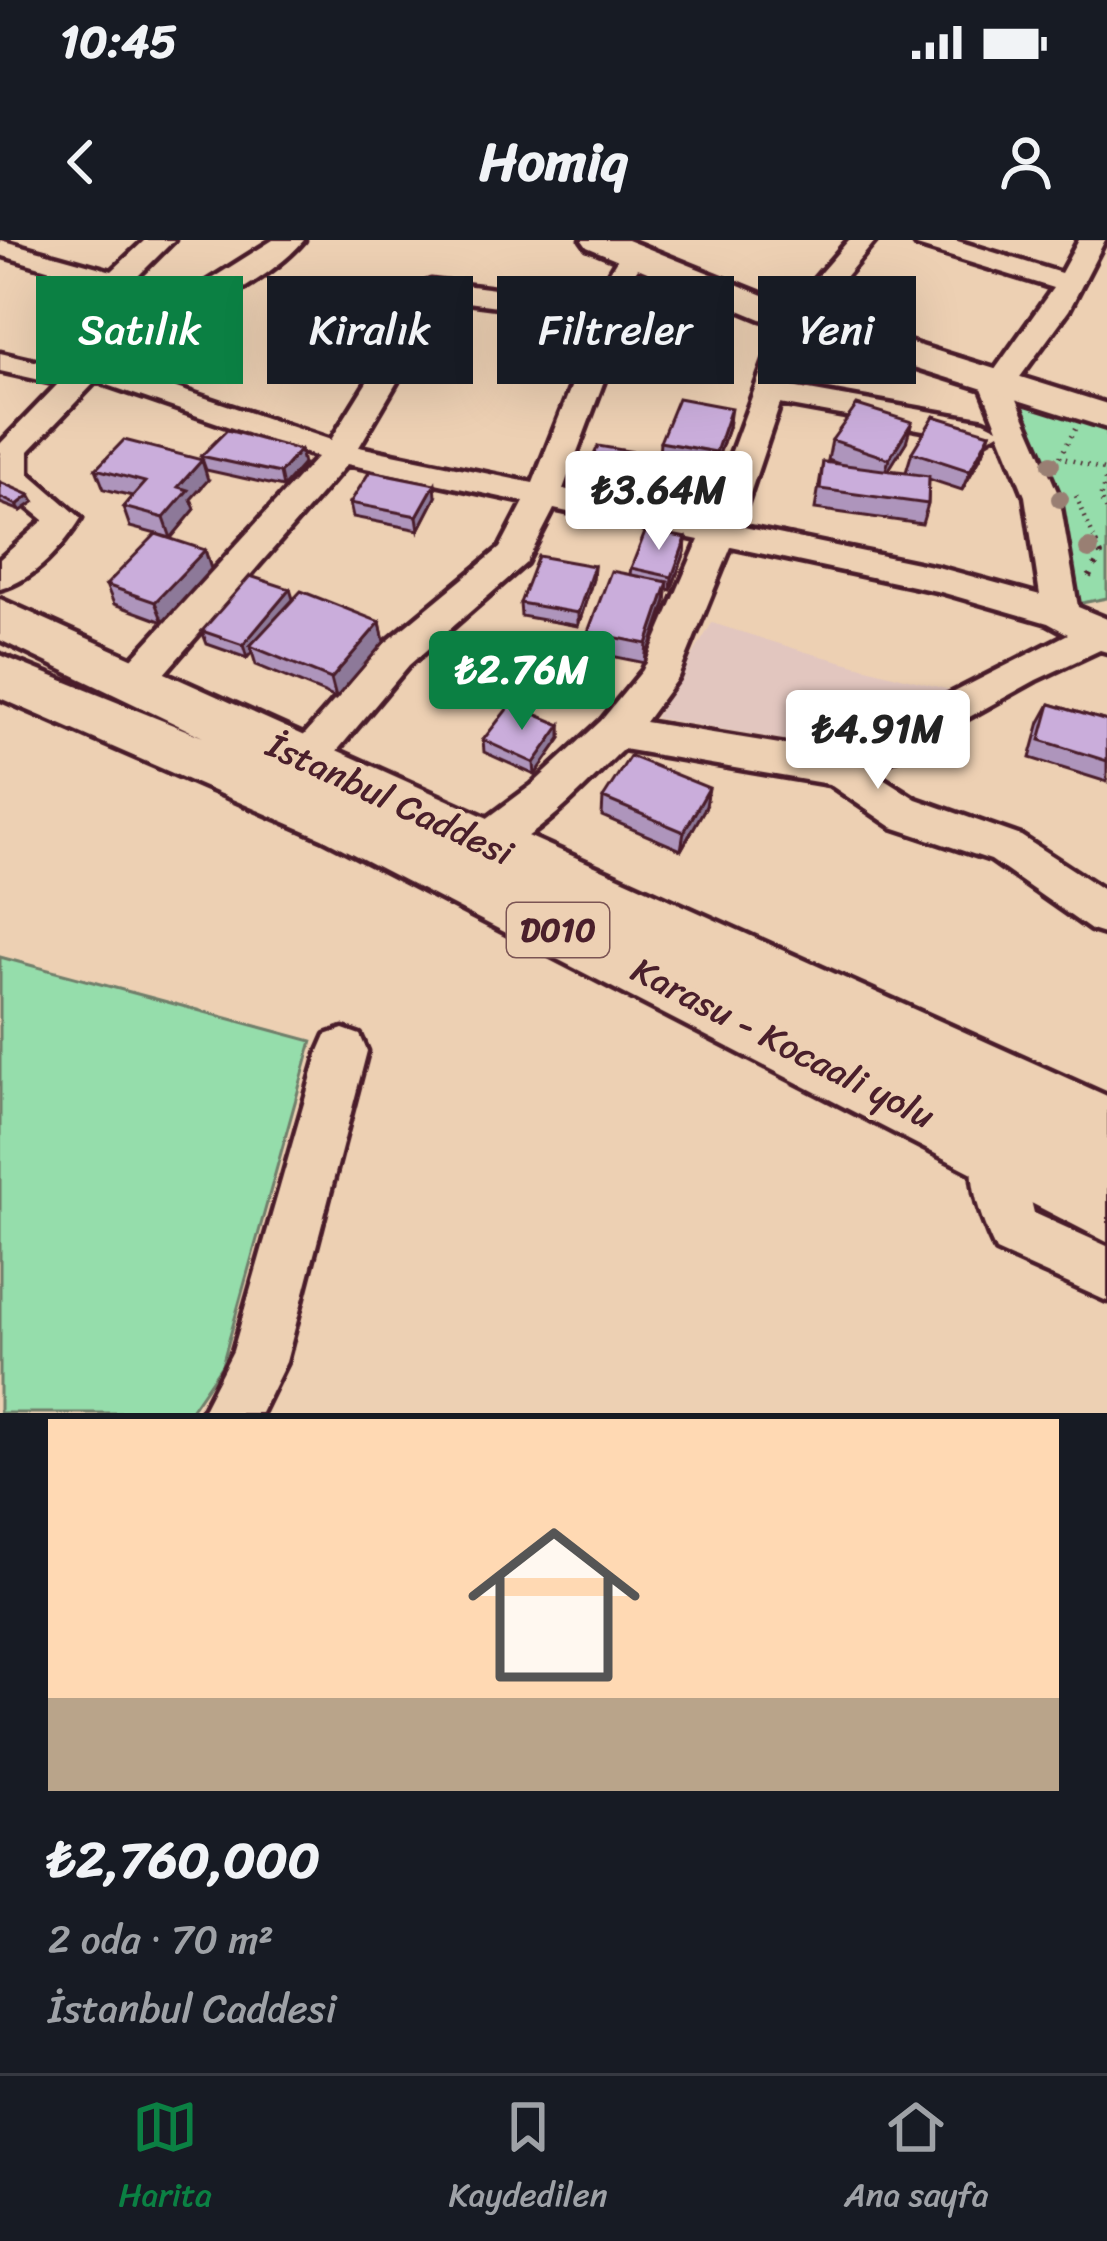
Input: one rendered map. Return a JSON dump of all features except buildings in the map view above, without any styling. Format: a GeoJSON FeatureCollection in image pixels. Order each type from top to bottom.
{"type":"FeatureCollection","features":[{"type":"Feature","properties":{"kind":"highway","name":"İstanbul Caddesi"},"geometry":{"type":"LineString","coordinates":[[0,618],[1107,1132]]}},
{"type":"Feature","properties":{"kind":"highway","name":"Karasu - Kocaali yolu"},"geometry":{"type":"LineString","coordinates":[[0,675],[343,821],[1107,1205]]}},
{"type":"Feature","properties":{"kind":"main road"},"geometry":{"type":"LineString","coordinates":[[598,240],[632,247],[721,293],[758,302]]}},
{"type":"Feature","properties":{"kind":"main road"},"geometry":{"type":"LineString","coordinates":[[916,354],[1107,416]]}},
{"type":"Feature","properties":{"kind":"main road"},"geometry":{"type":"LineString","coordinates":[[1001,383],[1107,404]]}},
{"type":"Feature","properties":{"kind":"street"},"geometry":{"type":"LineString","coordinates":[[122,276],[161,240]]}},
{"type":"Feature","properties":{"kind":"street"},"geometry":{"type":"LineString","coordinates":[[235,276],[291,240]]}},
{"type":"Feature","properties":{"kind":"street"},"geometry":{"type":"LineString","coordinates":[[831,276],[863,240]]}},
{"type":"Feature","properties":{"kind":"street"},"geometry":{"type":"LineString","coordinates":[[926,240],[1069,284]]}},
{"type":"Feature","properties":{"kind":"street"},"geometry":{"type":"LineString","coordinates":[[1061,614],[1042,496],[1001,383],[1069,284],[1092,240]]}},
{"type":"Feature","properties":{"kind":"street"},"geometry":{"type":"LineString","coordinates":[[1,243],[105,276]]}},
{"type":"Feature","properties":{"kind":"street"},"geometry":{"type":"LineString","coordinates":[[618,276],[632,247]]}},
{"type":"Feature","properties":{"kind":"street"},"geometry":{"type":"LineString","coordinates":[[135,681],[340,453],[382,382],[420,295],[431,289],[497,297]]}},
{"type":"Feature","properties":{"kind":"street"},"geometry":{"type":"LineString","coordinates":[[0,362],[36,367]]}},
{"type":"Feature","properties":{"kind":"street"},"geometry":{"type":"LineString","coordinates":[[0,577],[45,543],[64,518],[12,476],[13,449],[77,384]]}},
{"type":"Feature","properties":{"kind":"street"},"geometry":{"type":"LineString","coordinates":[[115,384],[340,453],[940,580],[1061,614],[1105,635]]}},
{"type":"Feature","properties":{"kind":"street"},"geometry":{"type":"LineString","coordinates":[[306,760],[396,655],[514,555],[544,496],[587,384]]}},
{"type":"Feature","properties":{"kind":"street"},"geometry":{"type":"LineString","coordinates":[[485,843],[547,797],[615,732],[659,677],[719,532],[769,384]]}},
{"type":"Feature","properties":{"kind":"street"},"geometry":{"type":"LineString","coordinates":[[766,392],[1018,437]]}},
{"type":"Feature","properties":{"kind":"street"},"geometry":{"type":"LineString","coordinates":[[838,770],[1023,670],[1105,635]]}},
{"type":"Feature","properties":{"kind":"street"},"geometry":{"type":"LineString","coordinates":[[615,732],[838,770],[907,815],[929,818],[1006,848],[1107,916]]}},
{"type":"Feature","properties":{"kind":"street"},"geometry":{"type":"LineString","coordinates":[[230,1413],[258,1362],[344,1051]]}},
{"type":"Feature","properties":{"kind":"street"},"geometry":{"type":"LineString","coordinates":[[997,1150],[1004,1210],[1015,1232],[1107,1274]]}},
{"type":"Feature","properties":{"kind":"path"},"geometry":{"type":"LineString","coordinates":[[1061,421],[1078,426],[1060,457],[1106,476],[1100,499],[1107,511]]}},
{"type":"Feature","properties":{"kind":"shaded area"},"geometry":{"type":"Polygon","coordinates":[[[712,623],[950,690],[927,710],[868,739],[790,741],[655,718],[712,623]]]}},
{"type":"Feature","properties":{"kind":"green space"},"geometry":{"type":"Polygon","coordinates":[[[1012,401],[1107,429],[1107,598],[1077,604],[1012,401]]]}},
{"type":"Feature","properties":{"kind":"green space"},"geometry":{"type":"Polygon","coordinates":[[[0,957],[312,1041],[222,1365],[189,1413],[0,1413],[0,957]]]}}]}
